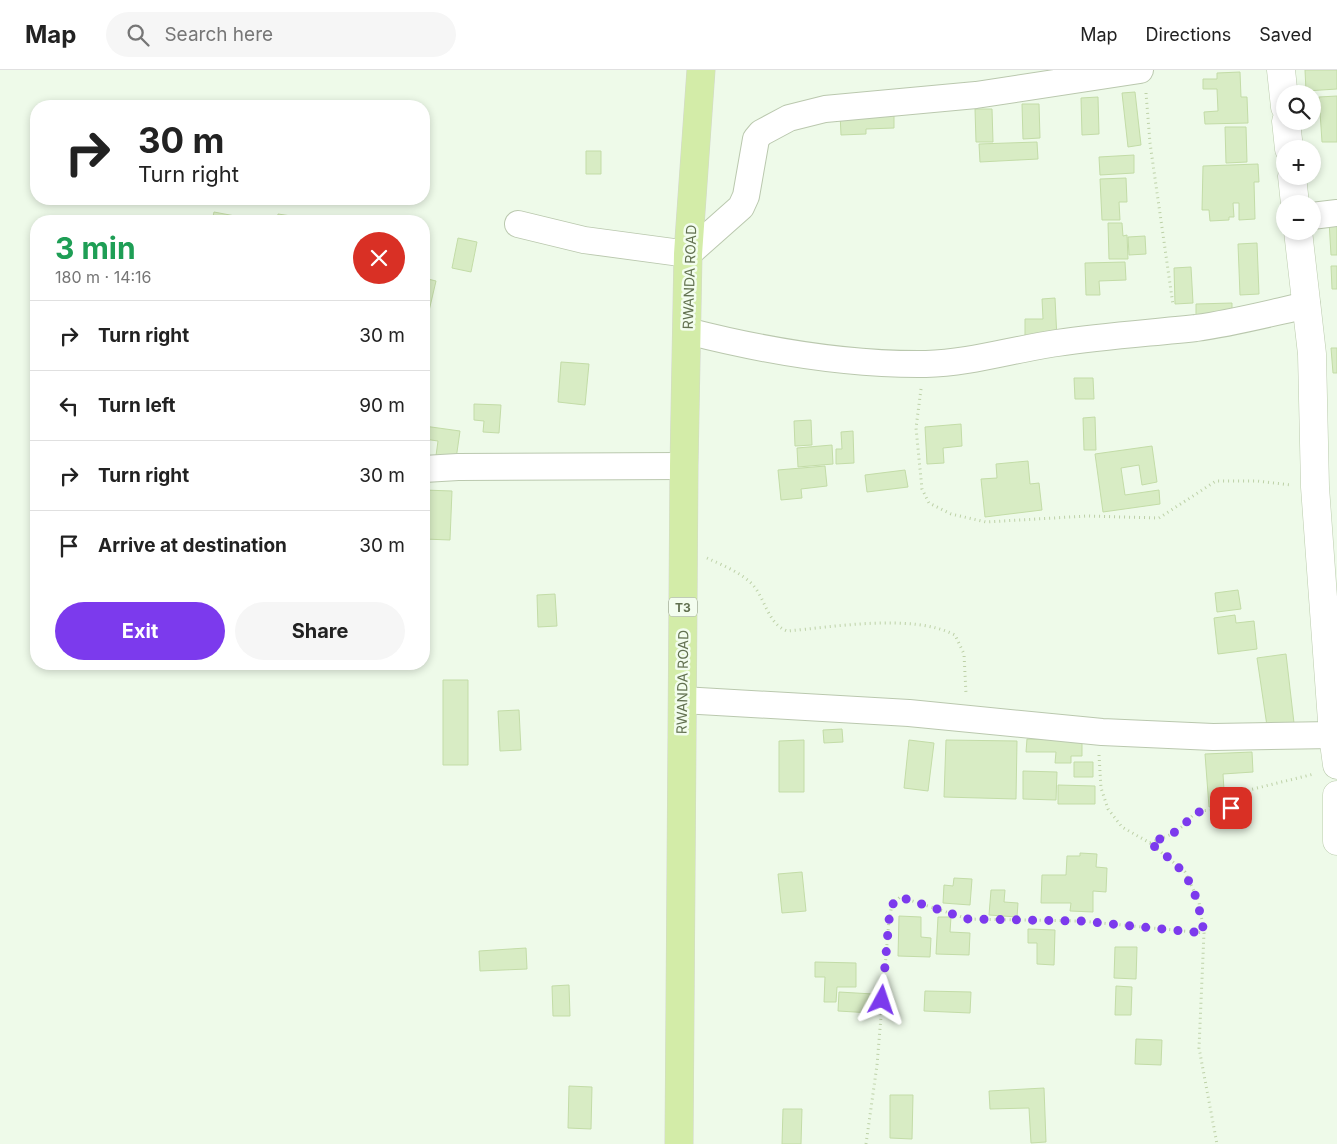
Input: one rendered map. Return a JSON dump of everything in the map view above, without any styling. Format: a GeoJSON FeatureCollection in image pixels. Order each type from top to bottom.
{"type":"FeatureCollection","features":[{"type":"Feature","properties":{"kind":"highway","name":"RWANDA ROAD"},"geometry":{"type":"LineString","coordinates":[[678,1144],[684,466],[688,254],[701,70]]}},
{"type":"Feature","properties":{"kind":"street"},"geometry":{"type":"LineString","coordinates":[[1281,70],[1283,85]]}},
{"type":"Feature","properties":{"kind":"street"},"geometry":{"type":"LineString","coordinates":[[518,224],[584,240],[688,254],[741,207],[746,196],[756,139],[761,133],[789,118],[825,109],[1143,79]]}},
{"type":"Feature","properties":{"kind":"street"},"geometry":{"type":"LineString","coordinates":[[1321,215],[1337,213]]}},
{"type":"Feature","properties":{"kind":"street"},"geometry":{"type":"LineString","coordinates":[[1299,240],[1312,354],[1315,487],[1333,736],[1328,768]]}},
{"type":"Feature","properties":{"kind":"street"},"geometry":{"type":"LineString","coordinates":[[687,331],[751,347],[794,354],[870,362],[926,364],[950,362],[1105,336],[1198,328],[1307,306]]}},
{"type":"Feature","properties":{"kind":"street"},"geometry":{"type":"LineString","coordinates":[[430,468],[458,466],[684,466]]}},
{"type":"Feature","properties":{"kind":"street"},"geometry":{"type":"LineString","coordinates":[[682,700],[909,713],[1102,732],[1213,737],[1333,736]]}},
{"type":"Feature","properties":{"kind":"street"},"geometry":{"type":"LineString","coordinates":[[1337,795],[1337,841]]}},
{"type":"Feature","properties":{"kind":"path"},"geometry":{"type":"LineString","coordinates":[[1143,79],[1176,329]]}},
{"type":"Feature","properties":{"kind":"path"},"geometry":{"type":"LineString","coordinates":[[926,364],[918,400],[916,428],[922,489],[929,503],[951,514],[986,522],[1087,516],[1159,518],[1216,481],[1257,481],[1315,487]]}},
{"type":"Feature","properties":{"kind":"path"},"geometry":{"type":"LineString","coordinates":[[684,546],[733,571],[752,585],[777,627],[787,631],[898,623],[926,625],[955,635],[964,654],[968,719]]}},
{"type":"Feature","properties":{"kind":"path"},"geometry":{"type":"LineString","coordinates":[[1102,732],[1098,761],[1101,788],[1108,809],[1122,827],[1150,843],[1185,872],[1198,902],[1204,933],[1199,1048],[1217,1144]]}},
{"type":"Feature","properties":{"kind":"path"},"geometry":{"type":"LineString","coordinates":[[1150,843],[1172,834],[1193,815],[1201,811],[1231,808],[1249,790],[1328,768]]}},
{"type":"Feature","properties":{"kind":"path"},"geometry":{"type":"LineString","coordinates":[[866,1144],[877,1065],[889,920],[892,905],[900,897],[968,919],[1081,921],[1204,933]]}},
{"type":"Feature","properties":{"kind":"building"},"geometry":{"type":"Polygon","coordinates":[[[1305,70],[1337,70],[1337,89],[1321,90],[1321,85],[1306,85],[1305,70]]]}},
{"type":"Feature","properties":{"kind":"building"},"geometry":{"type":"Polygon","coordinates":[[[1240,72],[1241,97],[1247,97],[1248,123],[1205,124],[1204,112],[1218,111],[1217,89],[1203,89],[1203,79],[1217,79],[1217,73],[1240,72]]]}},
{"type":"Feature","properties":{"kind":"building"},"geometry":{"type":"Polygon","coordinates":[[[1135,92],[1141,145],[1128,147],[1122,93],[1135,92]]]}},
{"type":"Feature","properties":{"kind":"building"},"geometry":{"type":"Polygon","coordinates":[[[1337,96],[1337,142],[1322,142],[1321,97],[1337,96]]]}},
{"type":"Feature","properties":{"kind":"building"},"geometry":{"type":"Polygon","coordinates":[[[1098,97],[1099,134],[1082,135],[1081,98],[1098,97]]]}},
{"type":"Feature","properties":{"kind":"building"},"geometry":{"type":"Polygon","coordinates":[[[1022,104],[1039,104],[1040,138],[1023,139],[1022,104]]]}},
{"type":"Feature","properties":{"kind":"building"},"geometry":{"type":"Polygon","coordinates":[[[975,109],[992,109],[993,142],[976,142],[975,109]]]}},
{"type":"Feature","properties":{"kind":"building"},"geometry":{"type":"Polygon","coordinates":[[[894,111],[894,128],[866,129],[866,134],[841,135],[840,113],[894,111]]]}},
{"type":"Feature","properties":{"kind":"building"},"geometry":{"type":"Polygon","coordinates":[[[1225,127],[1246,127],[1247,162],[1226,163],[1225,127]]]}},
{"type":"Feature","properties":{"kind":"building"},"geometry":{"type":"Polygon","coordinates":[[[1037,142],[1038,159],[980,162],[979,144],[1037,142]]]}},
{"type":"Feature","properties":{"kind":"building"},"geometry":{"type":"Polygon","coordinates":[[[586,151],[601,151],[601,174],[586,174],[586,151]]]}},
{"type":"Feature","properties":{"kind":"building"},"geometry":{"type":"Polygon","coordinates":[[[1134,155],[1134,173],[1100,175],[1099,157],[1134,155]]]}},
{"type":"Feature","properties":{"kind":"building"},"geometry":{"type":"Polygon","coordinates":[[[1258,164],[1259,182],[1254,182],[1255,219],[1239,220],[1239,203],[1233,203],[1234,217],[1229,217],[1229,220],[1210,221],[1209,210],[1202,210],[1203,166],[1258,164]]]}},
{"type":"Feature","properties":{"kind":"building"},"geometry":{"type":"Polygon","coordinates":[[[1126,178],[1127,202],[1119,202],[1120,220],[1102,220],[1100,179],[1126,178]]]}},
{"type":"Feature","properties":{"kind":"building"},"geometry":{"type":"Polygon","coordinates":[[[214,212],[230,215],[213,215],[214,212]]]}},
{"type":"Feature","properties":{"kind":"building"},"geometry":{"type":"Polygon","coordinates":[[[1329,221],[1337,221],[1337,255],[1331,255],[1329,221]]]}},
{"type":"Feature","properties":{"kind":"building"},"geometry":{"type":"Polygon","coordinates":[[[1108,223],[1122,223],[1123,236],[1127,235],[1128,259],[1109,259],[1108,223]]]}},
{"type":"Feature","properties":{"kind":"building"},"geometry":{"type":"Polygon","coordinates":[[[1145,236],[1146,254],[1129,255],[1128,237],[1145,236]]]}},
{"type":"Feature","properties":{"kind":"building"},"geometry":{"type":"Polygon","coordinates":[[[458,238],[477,242],[471,272],[452,268],[458,238]]]}},
{"type":"Feature","properties":{"kind":"building"},"geometry":{"type":"Polygon","coordinates":[[[1257,243],[1259,294],[1240,295],[1238,244],[1257,243]]]}},
{"type":"Feature","properties":{"kind":"building"},"geometry":{"type":"Polygon","coordinates":[[[1125,262],[1126,280],[1099,281],[1100,295],[1086,295],[1085,263],[1125,262]]]}},
{"type":"Feature","properties":{"kind":"building"},"geometry":{"type":"Polygon","coordinates":[[[1331,266],[1337,266],[1337,289],[1332,289],[1331,266]]]}},
{"type":"Feature","properties":{"kind":"building"},"geometry":{"type":"Polygon","coordinates":[[[1191,267],[1193,303],[1175,304],[1174,268],[1191,267]]]}},
{"type":"Feature","properties":{"kind":"building"},"geometry":{"type":"Polygon","coordinates":[[[430,280],[436,281],[430,307],[430,280]]]}},
{"type":"Feature","properties":{"kind":"building"},"geometry":{"type":"Polygon","coordinates":[[[1055,298],[1057,339],[1025,340],[1025,319],[1043,319],[1042,299],[1055,298]]]}},
{"type":"Feature","properties":{"kind":"building"},"geometry":{"type":"Polygon","coordinates":[[[1232,303],[1232,315],[1196,317],[1196,304],[1232,303]]]}},
{"type":"Feature","properties":{"kind":"building"},"geometry":{"type":"Polygon","coordinates":[[[1331,348],[1337,348],[1337,373],[1333,373],[1331,348]]]}},
{"type":"Feature","properties":{"kind":"building"},"geometry":{"type":"Polygon","coordinates":[[[561,362],[589,364],[585,405],[558,402],[561,362]]]}},
{"type":"Feature","properties":{"kind":"building"},"geometry":{"type":"Polygon","coordinates":[[[1074,378],[1093,378],[1094,399],[1075,399],[1074,378]]]}},
{"type":"Feature","properties":{"kind":"building"},"geometry":{"type":"Polygon","coordinates":[[[474,404],[501,405],[499,433],[483,432],[484,421],[474,420],[474,404]]]}},
{"type":"Feature","properties":{"kind":"building"},"geometry":{"type":"Polygon","coordinates":[[[1095,417],[1096,450],[1084,450],[1083,418],[1095,417]]]}},
{"type":"Feature","properties":{"kind":"building"},"geometry":{"type":"Polygon","coordinates":[[[811,420],[812,445],[795,446],[794,421],[811,420]]]}},
{"type":"Feature","properties":{"kind":"building"},"geometry":{"type":"Polygon","coordinates":[[[961,424],[962,446],[943,448],[944,463],[927,464],[925,427],[961,424]]]}},
{"type":"Feature","properties":{"kind":"building"},"geometry":{"type":"Polygon","coordinates":[[[430,427],[460,431],[455,466],[435,463],[438,441],[430,440],[430,427]]]}},
{"type":"Feature","properties":{"kind":"building"},"geometry":{"type":"Polygon","coordinates":[[[853,431],[854,463],[836,464],[836,449],[842,449],[841,432],[853,431]]]}},
{"type":"Feature","properties":{"kind":"building"},"geometry":{"type":"Polygon","coordinates":[[[832,445],[833,464],[798,467],[797,448],[832,445]]]}},
{"type":"Feature","properties":{"kind":"building"},"geometry":{"type":"Polygon","coordinates":[[[1152,446],[1157,482],[1142,485],[1139,465],[1121,468],[1125,495],[1159,490],[1160,504],[1103,512],[1095,454],[1152,446]]]}},
{"type":"Feature","properties":{"kind":"building"},"geometry":{"type":"Polygon","coordinates":[[[1028,461],[1030,484],[1039,483],[1042,510],[985,517],[981,479],[997,478],[996,464],[1028,461]]]}},
{"type":"Feature","properties":{"kind":"building"},"geometry":{"type":"Polygon","coordinates":[[[825,466],[827,486],[801,489],[802,498],[781,500],[778,470],[825,466]]]}},
{"type":"Feature","properties":{"kind":"building"},"geometry":{"type":"Polygon","coordinates":[[[905,470],[908,487],[867,492],[865,475],[905,470]]]}},
{"type":"Feature","properties":{"kind":"building"},"geometry":{"type":"Polygon","coordinates":[[[430,490],[452,491],[450,540],[430,539],[430,490]]]}},
{"type":"Feature","properties":{"kind":"building"},"geometry":{"type":"Polygon","coordinates":[[[1238,590],[1241,609],[1217,612],[1215,593],[1238,590]]]}},
{"type":"Feature","properties":{"kind":"building"},"geometry":{"type":"Polygon","coordinates":[[[555,594],[557,626],[538,627],[537,595],[555,594]]]}},
{"type":"Feature","properties":{"kind":"building"},"geometry":{"type":"Polygon","coordinates":[[[1235,615],[1236,623],[1254,621],[1257,649],[1218,654],[1214,618],[1235,615]]]}},
{"type":"Feature","properties":{"kind":"building"},"geometry":{"type":"Polygon","coordinates":[[[1286,654],[1294,723],[1267,726],[1257,658],[1286,654]]]}},
{"type":"Feature","properties":{"kind":"building"},"geometry":{"type":"Polygon","coordinates":[[[443,680],[468,680],[468,765],[443,765],[443,680]]]}},
{"type":"Feature","properties":{"kind":"building"},"geometry":{"type":"Polygon","coordinates":[[[519,710],[521,750],[500,751],[498,711],[519,710]]]}},
{"type":"Feature","properties":{"kind":"building"},"geometry":{"type":"Polygon","coordinates":[[[842,729],[843,742],[824,743],[823,730],[842,729]]]}},
{"type":"Feature","properties":{"kind":"building"},"geometry":{"type":"Polygon","coordinates":[[[1027,739],[1082,740],[1082,756],[1071,756],[1071,763],[1055,763],[1056,752],[1026,752],[1027,739]]]}},
{"type":"Feature","properties":{"kind":"building"},"geometry":{"type":"Polygon","coordinates":[[[804,740],[804,792],[779,792],[779,741],[804,740]]]}},
{"type":"Feature","properties":{"kind":"building"},"geometry":{"type":"Polygon","coordinates":[[[909,740],[934,743],[928,791],[904,788],[909,740]]]}},
{"type":"Feature","properties":{"kind":"building"},"geometry":{"type":"Polygon","coordinates":[[[946,740],[1017,741],[1016,799],[944,797],[946,740]]]}},
{"type":"Feature","properties":{"kind":"building"},"geometry":{"type":"Polygon","coordinates":[[[1252,752],[1253,772],[1223,774],[1225,806],[1209,807],[1205,754],[1252,752]]]}},
{"type":"Feature","properties":{"kind":"building"},"geometry":{"type":"Polygon","coordinates":[[[1074,762],[1093,762],[1093,777],[1074,777],[1074,762]]]}},
{"type":"Feature","properties":{"kind":"building"},"geometry":{"type":"Polygon","coordinates":[[[1023,771],[1057,772],[1056,800],[1023,799],[1023,771]]]}},
{"type":"Feature","properties":{"kind":"building"},"geometry":{"type":"Polygon","coordinates":[[[1058,785],[1095,786],[1095,804],[1058,804],[1058,785]]]}},
{"type":"Feature","properties":{"kind":"building"},"geometry":{"type":"Polygon","coordinates":[[[1080,853],[1097,854],[1096,867],[1107,868],[1106,892],[1093,891],[1093,912],[1070,911],[1071,903],[1041,903],[1042,875],[1066,875],[1067,856],[1080,856],[1080,853]]]}},
{"type":"Feature","properties":{"kind":"building"},"geometry":{"type":"Polygon","coordinates":[[[802,872],[806,911],[782,913],[778,874],[802,872]]]}},
{"type":"Feature","properties":{"kind":"building"},"geometry":{"type":"Polygon","coordinates":[[[954,878],[972,879],[970,905],[943,903],[944,885],[953,886],[954,878]]]}},
{"type":"Feature","properties":{"kind":"building"},"geometry":{"type":"Polygon","coordinates":[[[991,890],[1005,890],[1004,902],[1018,903],[1017,917],[989,915],[991,890]]]}},
{"type":"Feature","properties":{"kind":"building"},"geometry":{"type":"Polygon","coordinates":[[[899,916],[921,917],[921,937],[931,938],[930,957],[898,956],[899,916]]]}},
{"type":"Feature","properties":{"kind":"building"},"geometry":{"type":"Polygon","coordinates":[[[938,917],[951,917],[950,932],[970,933],[969,955],[936,954],[938,917]]]}},
{"type":"Feature","properties":{"kind":"building"},"geometry":{"type":"Polygon","coordinates":[[[1028,929],[1055,930],[1054,965],[1037,964],[1037,943],[1028,943],[1028,929]]]}},
{"type":"Feature","properties":{"kind":"building"},"geometry":{"type":"Polygon","coordinates":[[[1115,947],[1137,947],[1136,979],[1114,978],[1115,947]]]}},
{"type":"Feature","properties":{"kind":"building"},"geometry":{"type":"Polygon","coordinates":[[[526,948],[527,969],[480,971],[479,951],[526,948]]]}},
{"type":"Feature","properties":{"kind":"building"},"geometry":{"type":"Polygon","coordinates":[[[815,962],[856,963],[856,987],[837,987],[836,1002],[824,1002],[825,977],[815,977],[815,962]]]}},
{"type":"Feature","properties":{"kind":"building"},"geometry":{"type":"Polygon","coordinates":[[[569,985],[570,1016],[553,1016],[552,986],[569,985]]]}},
{"type":"Feature","properties":{"kind":"building"},"geometry":{"type":"Polygon","coordinates":[[[1116,986],[1132,987],[1131,1015],[1115,1015],[1116,986]]]}},
{"type":"Feature","properties":{"kind":"building"},"geometry":{"type":"Polygon","coordinates":[[[925,991],[971,992],[970,1013],[924,1011],[925,991]]]}},
{"type":"Feature","properties":{"kind":"building"},"geometry":{"type":"Polygon","coordinates":[[[839,992],[873,994],[872,1013],[838,1011],[839,992]]]}},
{"type":"Feature","properties":{"kind":"building"},"geometry":{"type":"Polygon","coordinates":[[[1136,1039],[1162,1040],[1161,1065],[1135,1064],[1136,1039]]]}},
{"type":"Feature","properties":{"kind":"building"},"geometry":{"type":"Polygon","coordinates":[[[569,1086],[592,1087],[591,1129],[568,1128],[569,1086]]]}},
{"type":"Feature","properties":{"kind":"building"},"geometry":{"type":"Polygon","coordinates":[[[1044,1088],[1046,1142],[1031,1143],[1029,1108],[990,1109],[989,1091],[1044,1088]]]}},
{"type":"Feature","properties":{"kind":"building"},"geometry":{"type":"Polygon","coordinates":[[[890,1095],[913,1095],[912,1139],[890,1138],[890,1095]]]}},
{"type":"Feature","properties":{"kind":"building"},"geometry":{"type":"Polygon","coordinates":[[[783,1109],[802,1109],[801,1144],[782,1144],[783,1109]]]}},
{"type":"Feature","properties":{"kind":"route"},"geometry":{"type":"LineString","coordinates":[[882,1000],[889,920],[892,905],[900,897],[968,919],[1081,921],[1204,933],[1198,902],[1185,872],[1150,843],[1172,834],[1193,815],[1201,811],[1231,808]]}}]}
